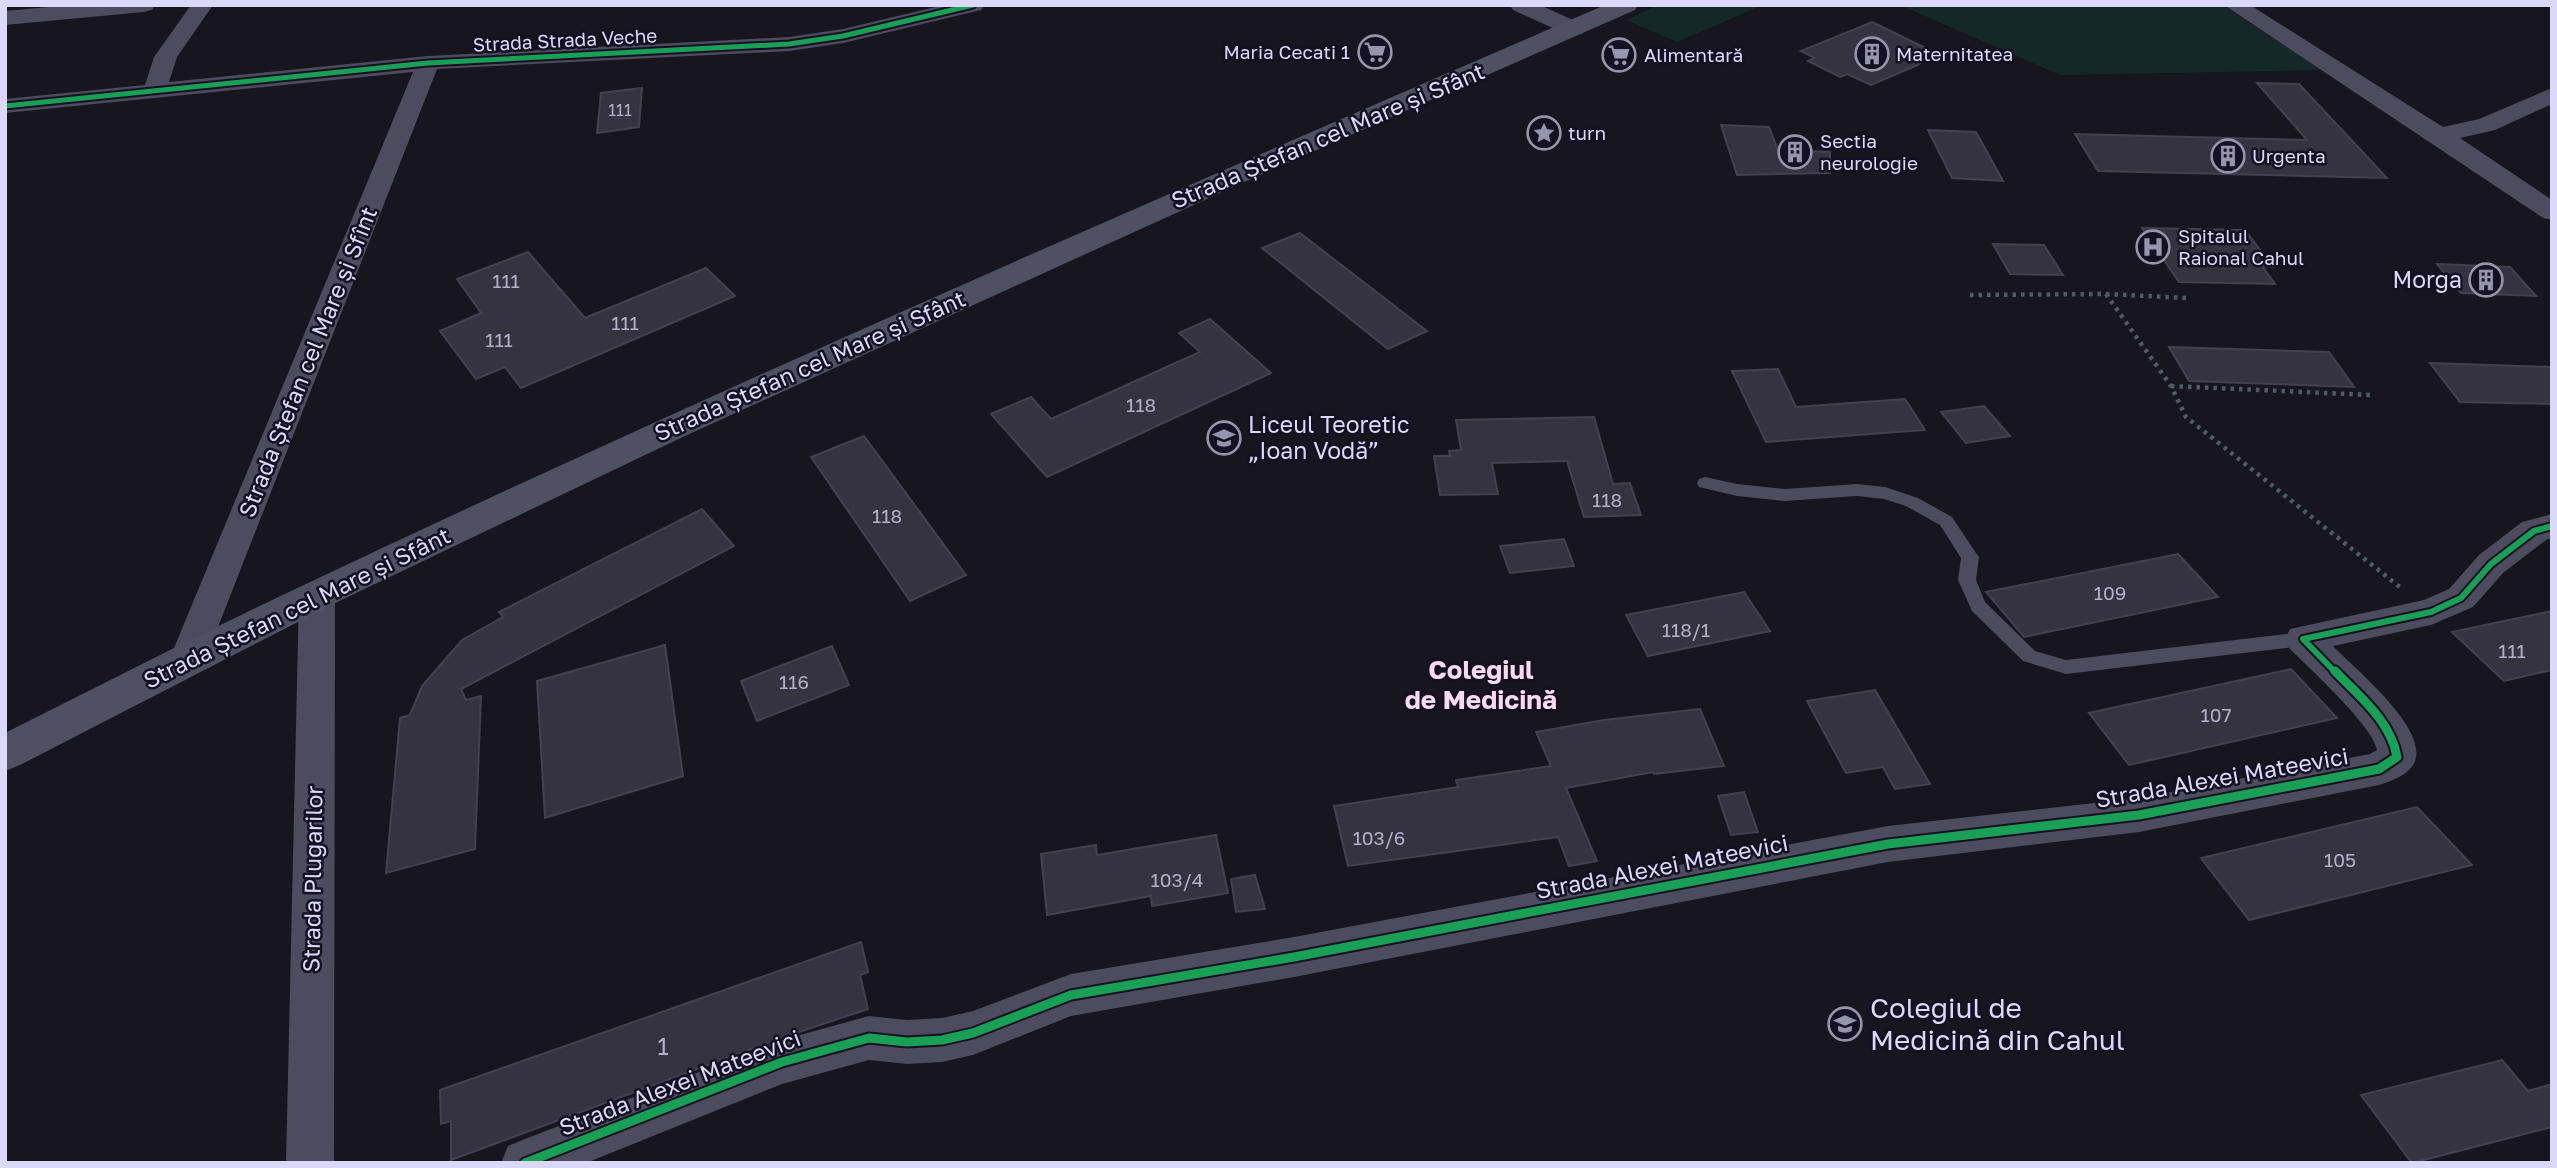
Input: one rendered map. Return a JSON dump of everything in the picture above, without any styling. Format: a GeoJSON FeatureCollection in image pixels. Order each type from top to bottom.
{"type":"FeatureCollection","features":[{"type":"Feature","properties":{"kind":"main road","name":"Strada Ștefan cel Mare și Sfânt"},"geometry":{"type":"LineString","coordinates":[[5,753],[317,595],[687,421],[1252,168],[1626,5]]}},
{"type":"Feature","properties":{"kind":"street"},"geometry":{"type":"LineString","coordinates":[[5,18],[144,5]]}},
{"type":"Feature","properties":{"kind":"street"},"geometry":{"type":"LineString","coordinates":[[156,91],[156,76],[166,57],[202,5]]}},
{"type":"Feature","properties":{"kind":"street","name":"Strada Strada Veche"},"geometry":{"type":"LineString","coordinates":[[5,106],[428,63],[789,44],[843,36],[973,5]]}},
{"type":"Feature","properties":{"kind":"street"},"geometry":{"type":"LineString","coordinates":[[1521,5],[1573,29]]}},
{"type":"Feature","properties":{"kind":"street"},"geometry":{"type":"LineString","coordinates":[[2235,5],[2439,135],[2552,212]]}},
{"type":"Feature","properties":{"kind":"street","name":"Strada Ștefan cel Mare și Sfînt"},"geometry":{"type":"LineString","coordinates":[[187,660],[428,63]]}},
{"type":"Feature","properties":{"kind":"street"},"geometry":{"type":"LineString","coordinates":[[2439,135],[2486,125],[2552,94]]}},
{"type":"Feature","properties":{"kind":"street"},"geometry":{"type":"LineString","coordinates":[[2303,639],[2431,612],[2461,598],[2491,564],[2534,531],[2552,526]]}},
{"type":"Feature","properties":{"kind":"street","name":"Strada Plugarilor"},"geometry":{"type":"LineString","coordinates":[[310,1163],[317,595]]}},
{"type":"Feature","properties":{"kind":"street","name":"Strada Alexei Mateevici"},"geometry":{"type":"LineString","coordinates":[[525,1163],[782,1062],[869,1038],[907,1042],[942,1040],[974,1033],[1072,995],[1294,957],[1888,844],[2139,814],[2260,793],[2379,769],[2397,757],[2394,738],[2371,708],[2303,639]]}},
{"type":"Feature","properties":{"kind":"lane"},"geometry":{"type":"LineString","coordinates":[[1705,483],[1737,491],[1785,495],[1857,490],[1885,493],[1912,502],[1945,521],[1970,556],[1967,580],[1978,606],[2003,634],[2029,656],[2066,667],[2303,639]]}},
{"type":"Feature","properties":{"kind":"path"},"geometry":{"type":"LineString","coordinates":[[1970,295],[2186,298]]}},
{"type":"Feature","properties":{"kind":"path"},"geometry":{"type":"LineString","coordinates":[[2106,295],[2171,386],[2186,417],[2431,612]]}},
{"type":"Feature","properties":{"kind":"path"},"geometry":{"type":"LineString","coordinates":[[2171,386],[2371,395]]}},
{"type":"Feature","properties":{"kind":"green space"},"geometry":{"type":"Polygon","coordinates":[[[1658,5],[1763,5],[1677,42],[1626,20],[1658,5]]]}},
{"type":"Feature","properties":{"kind":"green space"},"geometry":{"type":"Polygon","coordinates":[[[1900,5],[2222,5],[2323,70],[2060,75],[1900,5]]]}},
{"type":"Feature","properties":{"kind":"building","name":"Maternitatea"},"geometry":{"type":"Polygon","coordinates":[[[1872,22],[1934,52],[1918,65],[1871,85],[1847,74],[1840,77],[1808,61],[1815,58],[1801,51],[1872,22]]]}},
{"type":"Feature","properties":{"kind":"building","name":"Urgenta"},"geometry":{"type":"Polygon","coordinates":[[[2257,83],[2299,84],[2387,178],[2098,171],[2075,134],[2307,140],[2257,83]]]}},
{"type":"Feature","properties":{"kind":"building"},"geometry":{"type":"Polygon","coordinates":[[[642,88],[639,127],[597,133],[601,93],[642,88]]]}},
{"type":"Feature","properties":{"kind":"building"},"geometry":{"type":"Polygon","coordinates":[[[1721,125],[1769,127],[1778,150],[1830,152],[1830,173],[1737,175],[1721,125]]]}},
{"type":"Feature","properties":{"kind":"building"},"geometry":{"type":"Polygon","coordinates":[[[1928,130],[1976,132],[2003,181],[1952,178],[1928,130]]]}},
{"type":"Feature","properties":{"kind":"building"},"geometry":{"type":"Polygon","coordinates":[[[2142,228],[2245,230],[2273,267],[2262,266],[2275,284],[2179,282],[2142,228]]]}},
{"type":"Feature","properties":{"kind":"building"},"geometry":{"type":"Polygon","coordinates":[[[1300,233],[1427,331],[1388,349],[1262,248],[1300,233]]]}},
{"type":"Feature","properties":{"kind":"building"},"geometry":{"type":"Polygon","coordinates":[[[1993,244],[2044,245],[2063,275],[2010,274],[1993,244]]]}},
{"type":"Feature","properties":{"kind":"building"},"geometry":{"type":"Polygon","coordinates":[[[528,252],[585,318],[706,268],[735,296],[521,388],[505,367],[476,379],[440,331],[481,313],[457,279],[528,252]]]}},
{"type":"Feature","properties":{"kind":"building","name":"Morga"},"geometry":{"type":"Polygon","coordinates":[[[2437,264],[2510,267],[2536,296],[2461,293],[2437,264]]]}},
{"type":"Feature","properties":{"kind":"building"},"geometry":{"type":"Polygon","coordinates":[[[1210,319],[1271,373],[1047,477],[991,414],[1031,397],[1051,419],[1200,352],[1179,333],[1210,319]]]}},
{"type":"Feature","properties":{"kind":"building"},"geometry":{"type":"Polygon","coordinates":[[[2169,347],[2329,352],[2354,387],[2189,381],[2169,347]]]}},
{"type":"Feature","properties":{"kind":"building"},"geometry":{"type":"Polygon","coordinates":[[[2430,363],[2552,367],[2552,404],[2460,402],[2430,363]]]}},
{"type":"Feature","properties":{"kind":"building"},"geometry":{"type":"Polygon","coordinates":[[[1778,369],[1796,407],[1905,399],[1925,430],[1766,442],[1732,371],[1778,369]]]}},
{"type":"Feature","properties":{"kind":"building"},"geometry":{"type":"Polygon","coordinates":[[[1984,406],[2010,436],[1966,443],[1941,412],[1984,406]]]}},
{"type":"Feature","properties":{"kind":"building"},"geometry":{"type":"Polygon","coordinates":[[[1594,417],[1613,484],[1630,483],[1641,515],[1584,517],[1567,461],[1492,463],[1498,494],[1440,495],[1434,456],[1450,456],[1449,451],[1461,450],[1456,420],[1594,417]]]}},
{"type":"Feature","properties":{"kind":"building"},"geometry":{"type":"Polygon","coordinates":[[[864,436],[966,575],[910,601],[811,457],[864,436]]]}},
{"type":"Feature","properties":{"kind":"building"},"geometry":{"type":"Polygon","coordinates":[[[702,509],[734,546],[461,689],[466,700],[481,696],[475,849],[386,873],[400,718],[410,715],[422,686],[462,640],[503,617],[499,612],[702,509]]]}},
{"type":"Feature","properties":{"kind":"building"},"geometry":{"type":"Polygon","coordinates":[[[1564,539],[1574,566],[1510,573],[1500,546],[1564,539]]]}},
{"type":"Feature","properties":{"kind":"building"},"geometry":{"type":"Polygon","coordinates":[[[2178,554],[2218,597],[2024,637],[1986,592],[2178,554]]]}},
{"type":"Feature","properties":{"kind":"building"},"geometry":{"type":"Polygon","coordinates":[[[1744,592],[1770,631],[1648,656],[1626,615],[1744,592]]]}},
{"type":"Feature","properties":{"kind":"building"},"geometry":{"type":"Polygon","coordinates":[[[2552,611],[2552,670],[2504,681],[2452,632],[2552,611]]]}},
{"type":"Feature","properties":{"kind":"building"},"geometry":{"type":"Polygon","coordinates":[[[665,645],[683,776],[545,818],[537,681],[665,645]]]}},
{"type":"Feature","properties":{"kind":"building"},"geometry":{"type":"Polygon","coordinates":[[[832,646],[849,685],[757,721],[741,681],[832,646]]]}},
{"type":"Feature","properties":{"kind":"building"},"geometry":{"type":"Polygon","coordinates":[[[2291,669],[2337,718],[2129,765],[2089,713],[2291,669]]]}},
{"type":"Feature","properties":{"kind":"building"},"geometry":{"type":"Polygon","coordinates":[[[1875,690],[1930,784],[1895,789],[1883,767],[1846,773],[1807,701],[1875,690]]]}},
{"type":"Feature","properties":{"kind":"building"},"geometry":{"type":"Polygon","coordinates":[[[1700,709],[1724,766],[1653,772],[1566,788],[1597,861],[1569,866],[1558,837],[1348,866],[1334,806],[1458,787],[1456,780],[1551,766],[1536,732],[1604,720],[1700,709]]]}},
{"type":"Feature","properties":{"kind":"building"},"geometry":{"type":"Polygon","coordinates":[[[1744,792],[1758,832],[1731,835],[1718,796],[1744,792]]]}},
{"type":"Feature","properties":{"kind":"building"},"geometry":{"type":"Polygon","coordinates":[[[2417,807],[2472,865],[2249,920],[2201,858],[2417,807]]]}},
{"type":"Feature","properties":{"kind":"building"},"geometry":{"type":"Polygon","coordinates":[[[1216,835],[1228,893],[1152,906],[1151,896],[1047,915],[1041,854],[1096,845],[1097,855],[1216,835]]]}},
{"type":"Feature","properties":{"kind":"building"},"geometry":{"type":"Polygon","coordinates":[[[1255,875],[1265,909],[1236,912],[1231,879],[1255,875]]]}},
{"type":"Feature","properties":{"kind":"building"},"geometry":{"type":"Polygon","coordinates":[[[861,942],[868,972],[860,975],[868,1009],[781,1038],[451,1160],[451,1121],[441,1124],[440,1090],[861,942]]]}},
{"type":"Feature","properties":{"kind":"building"},"geometry":{"type":"Polygon","coordinates":[[[2502,1060],[2528,1091],[2552,1084],[2552,1127],[2412,1163],[2361,1095],[2502,1060]]]}},
{"type":"Feature","properties":{"kind":"cycle path"},"geometry":{"type":"LineString","coordinates":[[5,106],[428,63],[789,44],[843,36],[973,5]]}},
{"type":"Feature","properties":{"kind":"cycle path"},"geometry":{"type":"LineString","coordinates":[[525,1163],[782,1062],[869,1038],[907,1042],[942,1040],[973,1033],[1071,995],[1294,957],[1888,844],[2139,815],[2379,769],[2397,757],[2394,738],[2371,708],[2303,639],[2431,612],[2461,598],[2491,564],[2534,531],[2552,526]]}},
{"type":"Feature","properties":{"kind":"place","name":"Maria Cecati 1"},"geometry":{"type":"Point","coordinates":[1375,52]}},
{"type":"Feature","properties":{"kind":"place","name":"Maternitatea"},"geometry":{"type":"Point","coordinates":[1872,54]}},
{"type":"Feature","properties":{"kind":"place","name":"Alimentară"},"geometry":{"type":"Point","coordinates":[1619,55]}},
{"type":"Feature","properties":{"kind":"place","name":"turn"},"geometry":{"type":"Point","coordinates":[1544,133]}},
{"type":"Feature","properties":{"kind":"place","name":"Sectia neurologie"},"geometry":{"type":"Point","coordinates":[1795,152]}},
{"type":"Feature","properties":{"kind":"place","name":"Urgenta"},"geometry":{"type":"Point","coordinates":[2228,156]}},
{"type":"Feature","properties":{"kind":"place","name":"Spitalul Raional Cahul"},"geometry":{"type":"Point","coordinates":[2153,247]}},
{"type":"Feature","properties":{"kind":"place","name":"Morga"},"geometry":{"type":"Point","coordinates":[2486,280]}},
{"type":"Feature","properties":{"kind":"place","name":"Liceul Teoretic „Ioan Vodă”"},"geometry":{"type":"Point","coordinates":[1224,438]}},
{"type":"Feature","properties":{"kind":"place","name":"Colegiul de Medicină din Cahul"},"geometry":{"type":"Point","coordinates":[1845,1024]}},
{"type":"Feature","properties":{"kind":"district","name":"Colegiul de Medicină"},"geometry":{"type":"Point","coordinates":[1481,685]}}]}
